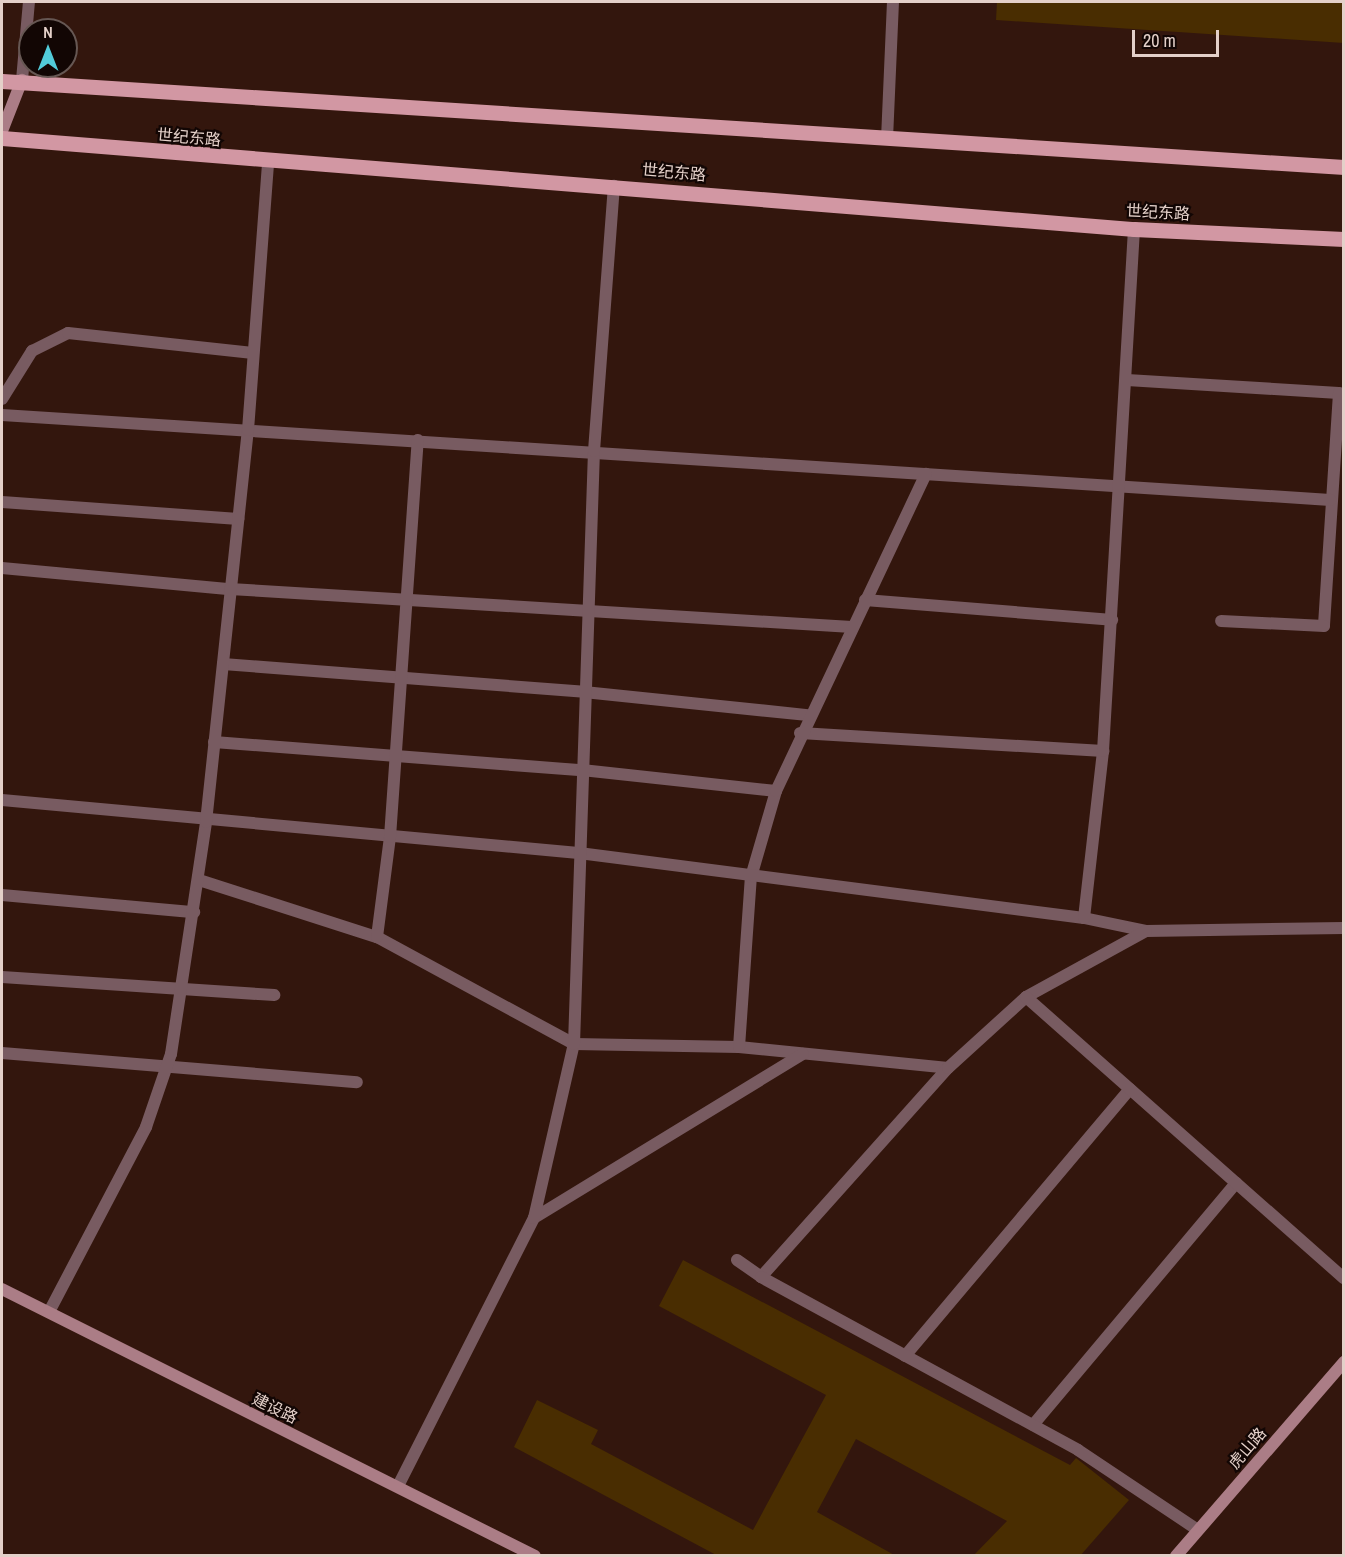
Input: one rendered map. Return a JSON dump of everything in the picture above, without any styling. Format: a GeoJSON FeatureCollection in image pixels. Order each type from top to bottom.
{"type":"FeatureCollection","features":[{"type":"Feature","properties":{"kind":"main road"},"geometry":{"type":"LineString","coordinates":[[2,81],[22,80],[887,139],[1344,166]]}},
{"type":"Feature","properties":{"kind":"main road","name":"世纪东路"},"geometry":{"type":"LineString","coordinates":[[2,138],[268,162],[614,186],[1134,229],[1344,239]]}},
{"type":"Feature","properties":{"kind":"street"},"geometry":{"type":"LineString","coordinates":[[2,131],[22,80],[29,2]]}},
{"type":"Feature","properties":{"kind":"street"},"geometry":{"type":"LineString","coordinates":[[887,139],[893,2]]}},
{"type":"Feature","properties":{"kind":"street"},"geometry":{"type":"LineString","coordinates":[[49,1312],[146,1127],[168,1065],[194,912],[206,822],[248,430],[268,162]]}},
{"type":"Feature","properties":{"kind":"street"},"geometry":{"type":"LineString","coordinates":[[398,1486],[534,1218],[574,1044],[584,692],[594,452],[614,186]]}},
{"type":"Feature","properties":{"kind":"street"},"geometry":{"type":"LineString","coordinates":[[1084,918],[1103,751],[1127,380],[1134,229]]}},
{"type":"Feature","properties":{"kind":"street"},"geometry":{"type":"LineString","coordinates":[[2,399],[32,351],[68,333],[253,353]]}},
{"type":"Feature","properties":{"kind":"street"},"geometry":{"type":"LineString","coordinates":[[1127,380],[1339,393],[1330,500],[1324,626],[1221,621]]}},
{"type":"Feature","properties":{"kind":"street"},"geometry":{"type":"LineString","coordinates":[[2,415],[1330,500]]}},
{"type":"Feature","properties":{"kind":"street"},"geometry":{"type":"LineString","coordinates":[[377,937],[390,837],[397,755],[417,440]]}},
{"type":"Feature","properties":{"kind":"street"},"geometry":{"type":"LineString","coordinates":[[739,1047],[751,877],[776,791],[808,715],[926,474]]}},
{"type":"Feature","properties":{"kind":"street"},"geometry":{"type":"LineString","coordinates":[[2,502],[238,519]]}},
{"type":"Feature","properties":{"kind":"street"},"geometry":{"type":"LineString","coordinates":[[2,568],[230,589],[408,600],[587,607],[852,627]]}},
{"type":"Feature","properties":{"kind":"street"},"geometry":{"type":"LineString","coordinates":[[865,600],[1112,620]]}},
{"type":"Feature","properties":{"kind":"street"},"geometry":{"type":"LineString","coordinates":[[223,664],[401,675],[808,715]]}},
{"type":"Feature","properties":{"kind":"street"},"geometry":{"type":"LineString","coordinates":[[800,733],[1103,751]]}},
{"type":"Feature","properties":{"kind":"street"},"geometry":{"type":"LineString","coordinates":[[214,742],[582,770],[776,791]]}},
{"type":"Feature","properties":{"kind":"street"},"geometry":{"type":"LineString","coordinates":[[2,800],[206,822],[579,853],[751,877],[1084,918],[1146,931],[1344,928]]}},
{"type":"Feature","properties":{"kind":"street"},"geometry":{"type":"LineString","coordinates":[[199,880],[377,937],[574,1044],[739,1047],[948,1068]]}},
{"type":"Feature","properties":{"kind":"street"},"geometry":{"type":"LineString","coordinates":[[2,895],[194,912]]}},
{"type":"Feature","properties":{"kind":"street"},"geometry":{"type":"LineString","coordinates":[[761,1277],[948,1068],[1026,997],[1146,931]]}},
{"type":"Feature","properties":{"kind":"street"},"geometry":{"type":"LineString","coordinates":[[2,977],[182,986],[274,995]]}},
{"type":"Feature","properties":{"kind":"street"},"geometry":{"type":"LineString","coordinates":[[1026,997],[1344,1278]]}},
{"type":"Feature","properties":{"kind":"street"},"geometry":{"type":"LineString","coordinates":[[2,1053],[357,1082]]}},
{"type":"Feature","properties":{"kind":"street"},"geometry":{"type":"LineString","coordinates":[[534,1218],[803,1054]]}},
{"type":"Feature","properties":{"kind":"street"},"geometry":{"type":"LineString","coordinates":[[905,1356],[1130,1089]]}},
{"type":"Feature","properties":{"kind":"street"},"geometry":{"type":"LineString","coordinates":[[1033,1425],[1236,1183]]}},
{"type":"Feature","properties":{"kind":"street"},"geometry":{"type":"LineString","coordinates":[[737,1260],[761,1277],[1111,1470],[1198,1530]]}},
{"type":"Feature","properties":{"kind":"street","name":"建设路"},"geometry":{"type":"LineString","coordinates":[[2,1289],[535,1556]]}},
{"type":"Feature","properties":{"kind":"street","name":"虎山路"},"geometry":{"type":"LineString","coordinates":[[1176,1556],[1344,1362]]}},
{"type":"Feature","properties":{"kind":"building"},"geometry":{"type":"Polygon","coordinates":[[[997,2],[1344,2],[1344,43],[996,20],[997,2]]]}},
{"type":"Feature","properties":{"kind":"building"},"geometry":{"type":"Polygon","coordinates":[[[683,1260],[1070,1465],[1076,1458],[1129,1500],[1080,1556],[973,1556],[1007,1521],[856,1439],[817,1512],[896,1556],[718,1556],[514,1447],[537,1400],[598,1430],[591,1444],[753,1530],[826,1395],[659,1306],[683,1260]]]}}]}
